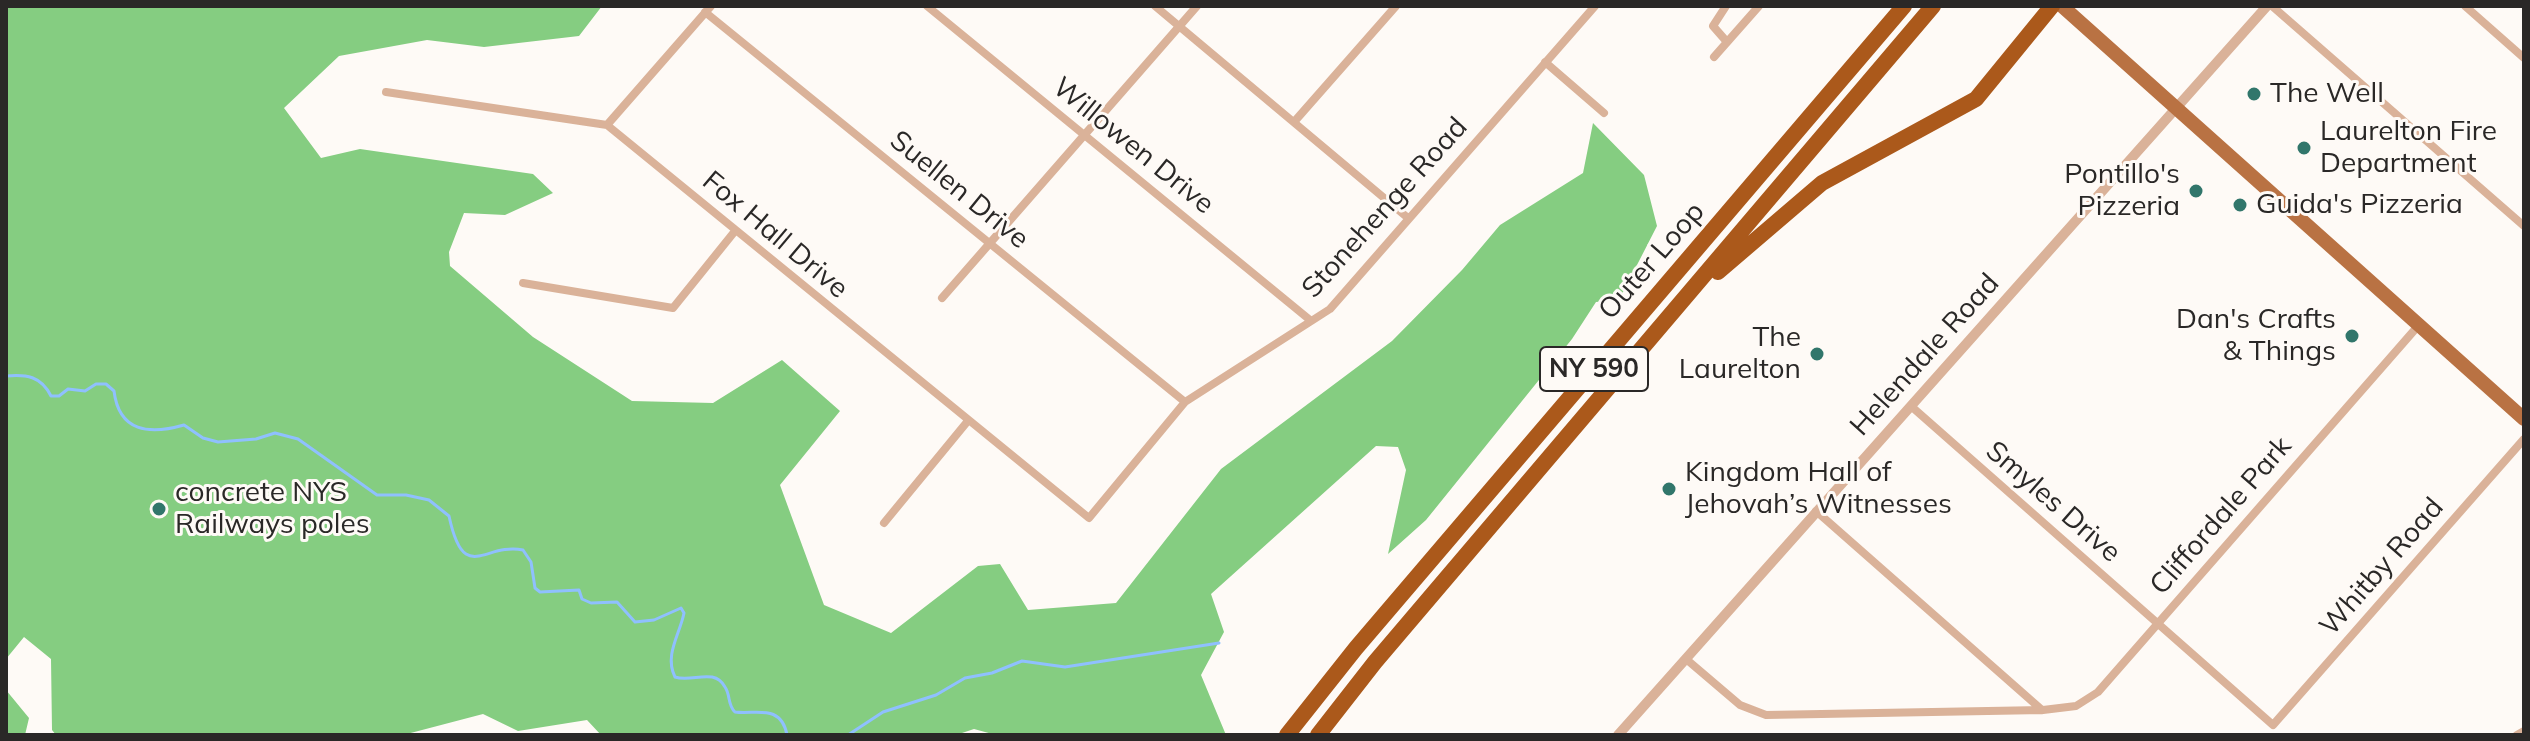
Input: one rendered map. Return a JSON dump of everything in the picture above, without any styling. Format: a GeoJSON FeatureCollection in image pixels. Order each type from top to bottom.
{"type":"FeatureCollection","features":[{"type":"Feature","properties":{"kind":"highway","name":"Outer Loop"},"geometry":{"type":"LineString","coordinates":[[1287,735],[1356,648],[1904,6]]}},
{"type":"Feature","properties":{"kind":"highway","name":"Outer Loop"},"geometry":{"type":"LineString","coordinates":[[1318,735],[1375,662],[1933,6]]}},
{"type":"Feature","properties":{"kind":"highway"},"geometry":{"type":"LineString","coordinates":[[1669,316],[1814,188],[1861,159],[1949,117],[1976,99],[2052,6]]}},
{"type":"Feature","properties":{"kind":"main road"},"geometry":{"type":"LineString","coordinates":[[2062,6],[2524,419]]}},
{"type":"Feature","properties":{"kind":"street","name":"Willowen Drive"},"geometry":{"type":"LineString","coordinates":[[927,6],[1310,320]]}},
{"type":"Feature","properties":{"kind":"street"},"geometry":{"type":"LineString","coordinates":[[1155,6],[1408,218]]}},
{"type":"Feature","properties":{"kind":"street"},"geometry":{"type":"LineString","coordinates":[[942,298],[1197,6]]}},
{"type":"Feature","properties":{"kind":"street"},"geometry":{"type":"LineString","coordinates":[[1294,122],[1396,6]]}},
{"type":"Feature","properties":{"kind":"street","name":"Stonehenge Road"},"geometry":{"type":"LineString","coordinates":[[1089,518],[1185,402],[1330,309],[1595,6]]}},
{"type":"Feature","properties":{"kind":"street"},"geometry":{"type":"LineString","coordinates":[[1726,6],[1713,26],[1727,42]]}},
{"type":"Feature","properties":{"kind":"street"},"geometry":{"type":"LineString","coordinates":[[1714,57],[1759,6]]}},
{"type":"Feature","properties":{"kind":"street"},"geometry":{"type":"LineString","coordinates":[[2269,6],[2524,226]]}},
{"type":"Feature","properties":{"kind":"street","name":"Helendale Road"},"geometry":{"type":"LineString","coordinates":[[1618,735],[2269,6]]}},
{"type":"Feature","properties":{"kind":"street"},"geometry":{"type":"LineString","coordinates":[[2465,6],[2524,58]]}},
{"type":"Feature","properties":{"kind":"street"},"geometry":{"type":"LineString","coordinates":[[386,92],[607,125],[708,9]]}},
{"type":"Feature","properties":{"kind":"street","name":"Suellen Drive"},"geometry":{"type":"LineString","coordinates":[[708,9],[1185,402]]}},
{"type":"Feature","properties":{"kind":"street"},"geometry":{"type":"LineString","coordinates":[[1545,62],[1604,113]]}},
{"type":"Feature","properties":{"kind":"street","name":"Fox Hall Drive"},"geometry":{"type":"LineString","coordinates":[[607,125],[967,422],[1089,518]]}},
{"type":"Feature","properties":{"kind":"street"},"geometry":{"type":"LineString","coordinates":[[523,283],[673,308],[735,231]]}},
{"type":"Feature","properties":{"kind":"street","name":"Cliffordale Park"},"geometry":{"type":"LineString","coordinates":[[1686,659],[1740,705],[1766,715],[2067,709],[2090,698],[2418,326]]}},
{"type":"Feature","properties":{"kind":"street","name":"Smyles Drive"},"geometry":{"type":"LineString","coordinates":[[1912,407],[2273,725]]}},
{"type":"Feature","properties":{"kind":"street"},"geometry":{"type":"LineString","coordinates":[[884,523],[967,422]]}},
{"type":"Feature","properties":{"kind":"street","name":"Whitby Road"},"geometry":{"type":"LineString","coordinates":[[2273,725],[2524,439]]}},
{"type":"Feature","properties":{"kind":"street"},"geometry":{"type":"LineString","coordinates":[[1816,511],[2043,710]]}},
{"type":"Feature","properties":{"kind":"street"},"geometry":{"type":"LineString","coordinates":[[2517,735],[2524,731]]}},
{"type":"Feature","properties":{"kind":"green space"},"geometry":{"type":"Polygon","coordinates":[[[6,6],[602,6],[579,36],[484,47],[427,40],[339,56],[284,108],[321,158],[360,149],[533,174],[553,193],[505,215],[464,213],[449,252],[450,266],[533,337],[632,401],[713,403],[782,360],[840,411],[780,485],[824,605],[891,633],[978,566],[1000,564],[1028,610],[1116,603],[1221,469],[1392,341],[1462,270],[1500,225],[1583,173],[1593,123],[1644,175],[1657,226],[1619,300],[1596,302],[1572,339],[1426,520],[1388,554],[1406,470],[1398,447],[1376,446],[1211,594],[1224,632],[1201,675],[1226,735],[996,735],[974,729],[956,735],[601,735],[587,720],[518,731],[483,714],[403,735],[56,735],[52,730],[51,659],[24,637],[6,659],[6,6]]]}},
{"type":"Feature","properties":{"kind":"green space"},"geometry":{"type":"Polygon","coordinates":[[[6,690],[29,718],[25,735],[6,735],[6,690]]]}},
{"type":"Feature","properties":{"kind":"waterway"},"geometry":{"type":"LineString","coordinates":[[6,376],[20,375],[38,380],[51,396],[59,396],[68,389],[85,391],[96,384],[106,384],[114,391],[122,415],[138,427],[159,430],[184,425],[203,438],[218,442],[256,439],[275,433],[298,439],[377,495],[406,495],[429,500],[449,516],[461,550],[469,555],[523,550],[531,562],[535,588],[540,592],[579,590],[582,599],[591,603],[617,602],[635,622],[654,620],[681,608],[684,613],[671,661],[675,677],[715,678],[725,687],[735,712],[773,714],[784,725],[787,735]]}},
{"type":"Feature","properties":{"kind":"waterway"},"geometry":{"type":"LineString","coordinates":[[848,735],[883,712],[936,695],[965,678],[992,673],[1022,661],[1065,667],[1219,643]]}},
{"type":"Feature","properties":{"kind":"waterway"},"geometry":{"type":"LineString","coordinates":[[826,735],[834,735]]}},
{"type":"Feature","properties":{"kind":"place","name":"The Well"},"geometry":{"type":"Point","coordinates":[2254,94]}},
{"type":"Feature","properties":{"kind":"place","name":"Laurelton Fire Department"},"geometry":{"type":"Point","coordinates":[2304,148]}},
{"type":"Feature","properties":{"kind":"place","name":"Pontillo's Pizzeria"},"geometry":{"type":"Point","coordinates":[2196,191]}},
{"type":"Feature","properties":{"kind":"place","name":"Guida's Pizzeria"},"geometry":{"type":"Point","coordinates":[2240,205]}},
{"type":"Feature","properties":{"kind":"place","name":"Dan's Crafts & Things"},"geometry":{"type":"Point","coordinates":[2352,336]}},
{"type":"Feature","properties":{"kind":"place","name":"The Laurelton"},"geometry":{"type":"Point","coordinates":[1817,354]}},
{"type":"Feature","properties":{"kind":"place","name":"Kingdom Hall of Jehovah’s Witnesses"},"geometry":{"type":"Point","coordinates":[1669,489]}},
{"type":"Feature","properties":{"kind":"place","name":"concrete NYS Railways poles"},"geometry":{"type":"Point","coordinates":[159,509]}}]}
